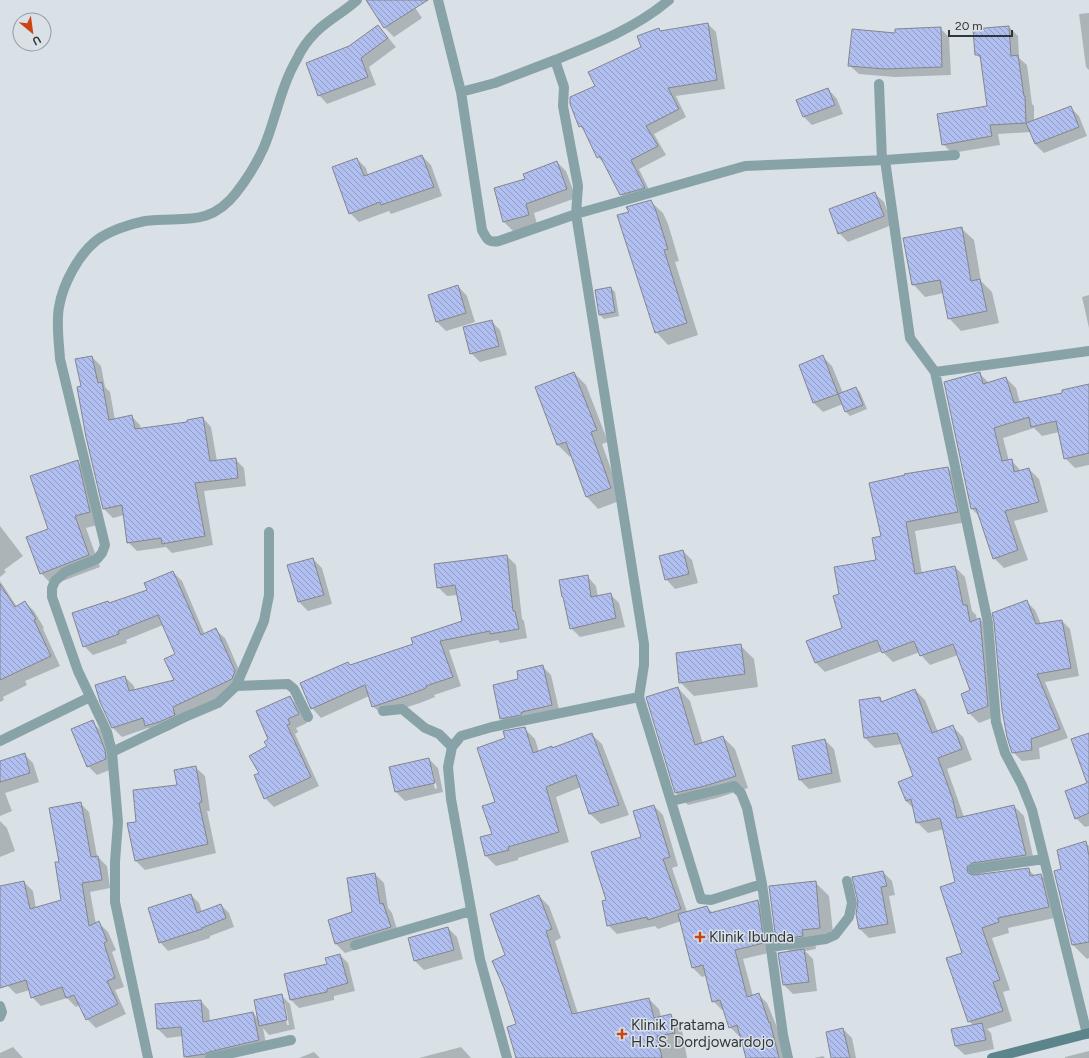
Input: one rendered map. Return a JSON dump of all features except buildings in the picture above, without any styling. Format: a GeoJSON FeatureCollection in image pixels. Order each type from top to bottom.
{"type":"FeatureCollection","features":[{"type":"Feature","properties":{"kind":"main road"},"geometry":{"type":"LineString","coordinates":[[992,1058],[1088,1034]]}},
{"type":"Feature","properties":{"kind":"street"},"geometry":{"type":"LineString","coordinates":[[148,1058],[115,902],[115,862],[118,822],[112,752],[107,732],[78,671],[52,597],[52,588],[55,581],[65,572],[97,559],[102,553],[105,545],[60,359],[58,327],[59,307],[65,286],[77,261],[97,240],[120,228],[144,222],[194,219],[210,214],[224,206],[235,194],[258,159],[271,127],[281,96],[297,58],[316,32],[357,0]]}},
{"type":"Feature","properties":{"kind":"street"},"geometry":{"type":"LineString","coordinates":[[438,0],[461,92],[482,230],[487,239],[492,242],[499,241],[576,214],[745,166],[883,160],[955,155]]}},
{"type":"Feature","properties":{"kind":"street"},"geometry":{"type":"LineString","coordinates":[[461,92],[495,83],[617,34],[648,16],[669,0]]}},
{"type":"Feature","properties":{"kind":"street"},"geometry":{"type":"LineString","coordinates":[[554,60],[564,86],[563,106],[578,186],[576,214],[644,644],[644,665],[640,697],[701,899],[711,900],[762,884]]}},
{"type":"Feature","properties":{"kind":"street"},"geometry":{"type":"LineString","coordinates":[[879,84],[883,160],[910,338],[935,372],[988,623],[996,722],[1005,753],[1022,785],[1032,810],[1088,1034]]}},
{"type":"Feature","properties":{"kind":"street"},"geometry":{"type":"LineString","coordinates":[[935,372],[1089,351]]}},
{"type":"Feature","properties":{"kind":"street"},"geometry":{"type":"LineString","coordinates":[[112,752],[218,703],[236,686],[264,621],[269,595],[268,532]]}},
{"type":"Feature","properties":{"kind":"street"},"geometry":{"type":"LineString","coordinates":[[236,686],[288,684],[294,688],[308,717]]}},
{"type":"Feature","properties":{"kind":"street"},"geometry":{"type":"LineString","coordinates":[[0,741],[90,697]]}},
{"type":"Feature","properties":{"kind":"street"},"geometry":{"type":"LineString","coordinates":[[507,1058],[480,959],[451,799],[448,767],[452,747],[461,736],[492,727],[640,697]]}},
{"type":"Feature","properties":{"kind":"street"},"geometry":{"type":"LineString","coordinates":[[383,711],[402,709],[425,728],[439,734],[452,747]]}},
{"type":"Feature","properties":{"kind":"street"},"geometry":{"type":"LineString","coordinates":[[672,801],[734,786],[741,793],[747,808],[762,884],[788,1058]]}},
{"type":"Feature","properties":{"kind":"street"},"geometry":{"type":"LineString","coordinates":[[973,870],[1044,859]]}},
{"type":"Feature","properties":{"kind":"street"},"geometry":{"type":"LineString","coordinates":[[771,946],[826,939],[835,935],[849,917],[852,903],[847,881]]}},
{"type":"Feature","properties":{"kind":"street"},"geometry":{"type":"LineString","coordinates":[[355,945],[471,911]]}},
{"type":"Feature","properties":{"kind":"street"},"geometry":{"type":"LineString","coordinates":[[0,1006],[2,1012],[0,1017]]}},
{"type":"Feature","properties":{"kind":"street"},"geometry":{"type":"LineString","coordinates":[[210,1058],[291,1040]]}},
{"type":"Feature","properties":{"kind":"place","name":"Klinik Ibunda"},"geometry":{"type":"Point","coordinates":[700,937]}},
{"type":"Feature","properties":{"kind":"place","name":"Klinik Pratama H.R.S. Dordjowardojo"},"geometry":{"type":"Point","coordinates":[622,1034]}}]}
